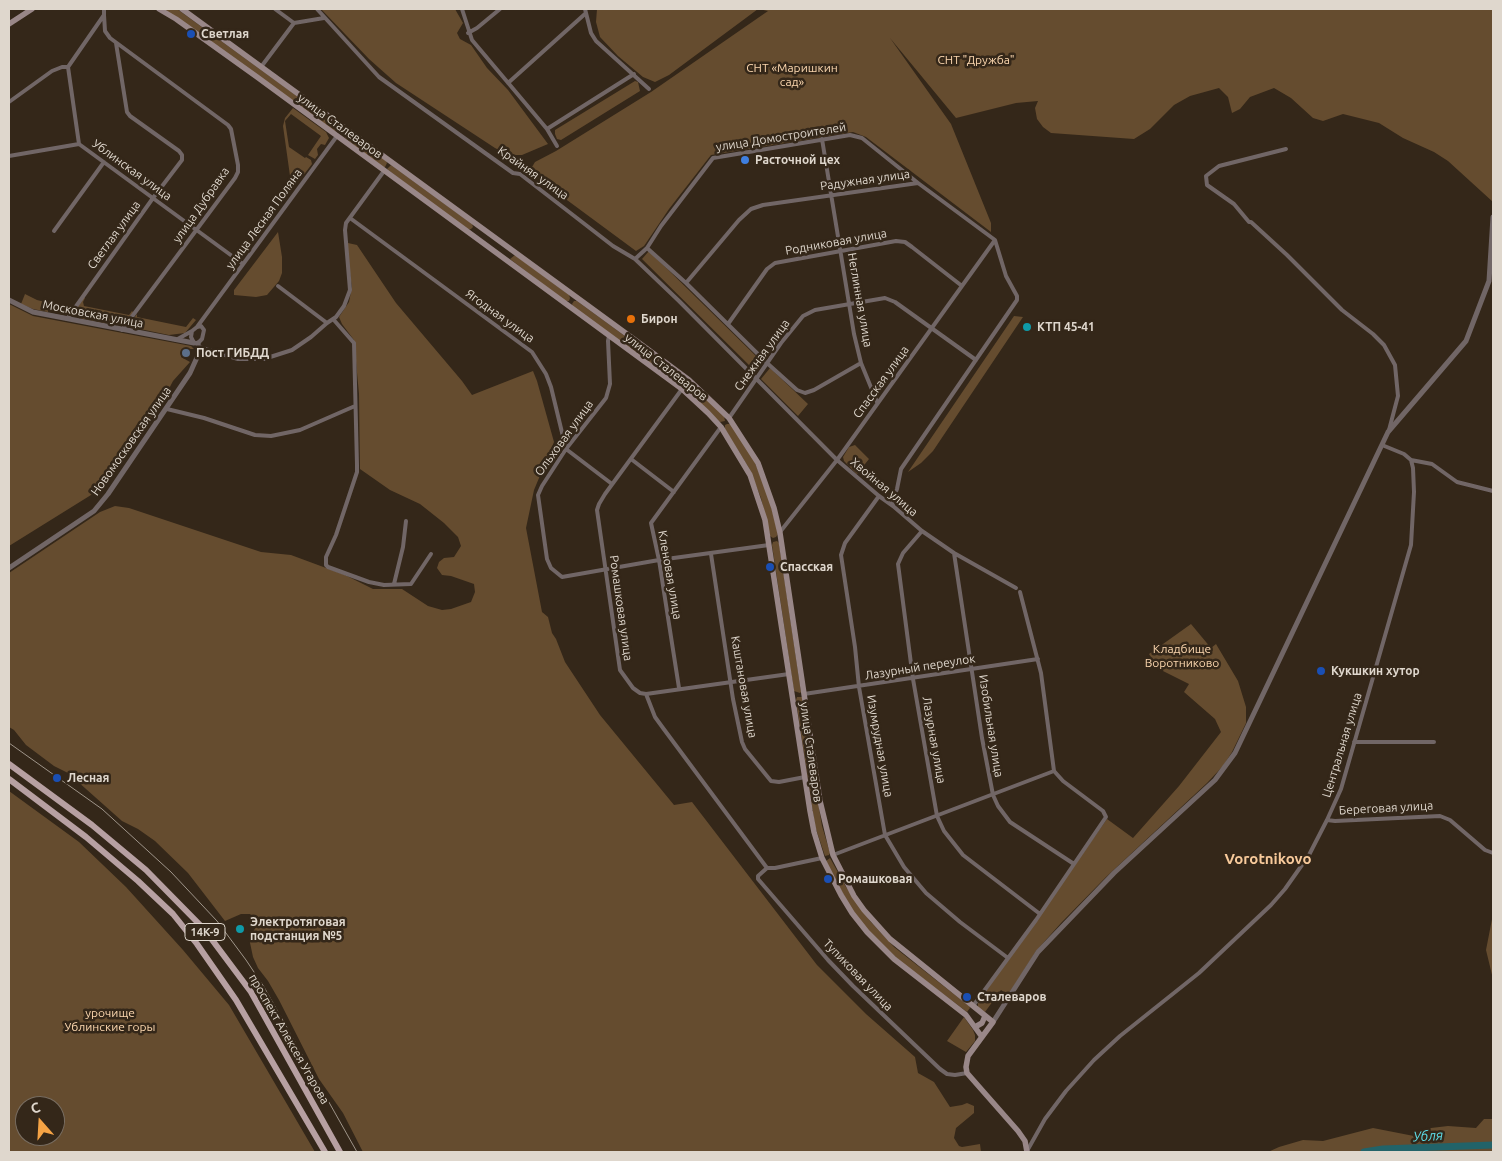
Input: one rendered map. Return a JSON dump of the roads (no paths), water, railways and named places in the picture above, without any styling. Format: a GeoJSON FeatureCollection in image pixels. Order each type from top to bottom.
{"type":"FeatureCollection","features":[{"type":"Feature","properties":{"kind":"main road"},"geometry":{"type":"LineString","coordinates":[[9,24],[32,9]]}},
{"type":"Feature","properties":{"kind":"main road","name":"улица Сталеваров"},"geometry":{"type":"LineString","coordinates":[[160,9],[682,389],[721,427],[750,474],[765,520],[814,832],[822,858],[852,914],[867,932],[894,959],[966,1015],[982,1037]]}},
{"type":"Feature","properties":{"kind":"main road","name":"улица Сталеваров"},"geometry":{"type":"LineString","coordinates":[[182,9],[689,380],[729,418],[758,462],[774,508],[780,536],[820,801],[833,855],[854,896],[876,925],[902,951],[992,1022]]}},
{"type":"Feature","properties":{"kind":"main road"},"geometry":{"type":"LineString","coordinates":[[337,136],[344,127]]}},
{"type":"Feature","properties":{"kind":"main road"},"geometry":{"type":"LineString","coordinates":[[384,171],[391,162]]}},
{"type":"Feature","properties":{"kind":"main road"},"geometry":{"type":"LineString","coordinates":[[507,261],[514,252]]}},
{"type":"Feature","properties":{"kind":"main road"},"geometry":{"type":"LineString","coordinates":[[568,306],[574,296]]}},
{"type":"Feature","properties":{"kind":"main road"},"geometry":{"type":"LineString","coordinates":[[721,427],[729,418]]}},
{"type":"Feature","properties":{"kind":"main road"},"geometry":{"type":"LineString","coordinates":[[769,543],[780,536]]}},
{"type":"Feature","properties":{"kind":"main road"},"geometry":{"type":"LineString","coordinates":[[793,696],[804,694]]}},
{"type":"Feature","properties":{"kind":"main road","name":"проспект Алексея Угарова"},"geometry":{"type":"LineString","coordinates":[[9,764],[92,825],[146,870],[204,930],[251,992],[340,1152]]}},
{"type":"Feature","properties":{"kind":"main road","name":"проспект Алексея Угарова"},"geometry":{"type":"LineString","coordinates":[[9,779],[86,836],[138,880],[173,914],[198,944],[236,1000],[325,1152]]}},
{"type":"Feature","properties":{"kind":"main road"},"geometry":{"type":"LineString","coordinates":[[822,858],[833,855]]}},
{"type":"Feature","properties":{"kind":"main road"},"geometry":{"type":"LineString","coordinates":[[966,1015],[974,1006]]}},
{"type":"Feature","properties":{"kind":"main road"},"geometry":{"type":"LineString","coordinates":[[975,1027],[982,1024],[985,1016]]}},
{"type":"Feature","properties":{"kind":"main road"},"geometry":{"type":"LineString","coordinates":[[992,1022],[968,1056],[966,1062],[967,1073],[1018,1131],[1025,1141],[1027,1152]]}},
{"type":"Feature","properties":{"kind":"street"},"geometry":{"type":"LineString","coordinates":[[9,102],[52,71],[62,67],[68,68],[104,15],[104,9]]}},
{"type":"Feature","properties":{"kind":"street"},"geometry":{"type":"LineString","coordinates":[[274,9],[294,23]]}},
{"type":"Feature","properties":{"kind":"street","name":"Крайняя улица"},"geometry":{"type":"LineString","coordinates":[[316,9],[379,77],[513,173],[520,174],[613,246],[635,259],[757,379]]}},
{"type":"Feature","properties":{"kind":"street"},"geometry":{"type":"LineString","coordinates":[[462,9],[466,16],[468,33],[484,56],[547,129],[557,146]]}},
{"type":"Feature","properties":{"kind":"street"},"geometry":{"type":"LineString","coordinates":[[468,33],[500,9]]}},
{"type":"Feature","properties":{"kind":"street"},"geometry":{"type":"LineString","coordinates":[[508,83],[586,11],[591,33],[596,41],[649,89]]}},
{"type":"Feature","properties":{"kind":"street","name":"улица Дубравка"},"geometry":{"type":"LineString","coordinates":[[104,15],[106,35],[228,125],[231,129],[238,172],[122,330]]}},
{"type":"Feature","properties":{"kind":"street"},"geometry":{"type":"LineString","coordinates":[[261,67],[294,23],[324,18]]}},
{"type":"Feature","properties":{"kind":"street","name":"Светлая улица"},"geometry":{"type":"LineString","coordinates":[[67,319],[182,160],[182,155],[179,151],[127,112],[116,43]]}},
{"type":"Feature","properties":{"kind":"street","name":"Ублинская улица"},"geometry":{"type":"LineString","coordinates":[[68,68],[80,144],[244,264]]}},
{"type":"Feature","properties":{"kind":"street"},"geometry":{"type":"LineString","coordinates":[[547,129],[634,74]]}},
{"type":"Feature","properties":{"kind":"street","name":"улица Домостроителей"},"geometry":{"type":"LineString","coordinates":[[635,259],[647,248],[661,226],[713,158],[850,135],[862,138],[918,183]]}},
{"type":"Feature","properties":{"kind":"street","name":"улица Лесная Поляна"},"geometry":{"type":"LineString","coordinates":[[192,331],[244,264],[337,136]]}},
{"type":"Feature","properties":{"kind":"street","name":"Неглинная улица"},"geometry":{"type":"LineString","coordinates":[[822,139],[849,305],[861,363],[877,402]]}},
{"type":"Feature","properties":{"kind":"street"},"geometry":{"type":"LineString","coordinates":[[9,156],[80,144]]}},
{"type":"Feature","properties":{"kind":"street"},"geometry":{"type":"LineString","coordinates":[[992,1022],[1038,952],[1114,873],[1215,780],[1235,752],[1388,432],[1398,396],[1395,365],[1384,345],[1342,310],[1287,255],[1252,222],[1249,222],[1234,204],[1206,185],[1206,176],[1219,166],[1286,148]]}},
{"type":"Feature","properties":{"kind":"street"},"geometry":{"type":"LineString","coordinates":[[54,231],[104,162]]}},
{"type":"Feature","properties":{"kind":"street","name":"Московская улица"},"geometry":{"type":"LineString","coordinates":[[9,300],[32,312],[175,340],[238,358],[264,359],[292,350],[333,319],[344,306],[350,290],[346,223],[384,171]]}},
{"type":"Feature","properties":{"kind":"street","name":"Радужная улица"},"geometry":{"type":"LineString","coordinates":[[686,283],[738,220],[751,209],[762,205],[918,183],[995,240]]}},
{"type":"Feature","properties":{"kind":"street"},"geometry":{"type":"LineString","coordinates":[[1388,432],[1466,341],[1489,281],[1493,217]]}},
{"type":"Feature","properties":{"kind":"street","name":"Ягодная улица"},"geometry":{"type":"LineString","coordinates":[[350,218],[532,352],[546,374],[551,387],[566,449]]}},
{"type":"Feature","properties":{"kind":"street"},"geometry":{"type":"LineString","coordinates":[[893,506],[893,499],[901,470],[1017,300],[1017,296],[1006,276],[995,240]]}},
{"type":"Feature","properties":{"kind":"street","name":"Спасская улица"},"geometry":{"type":"LineString","coordinates":[[780,536],[933,328],[995,240]]}},
{"type":"Feature","properties":{"kind":"street","name":"Родниковая улица"},"geometry":{"type":"LineString","coordinates":[[728,324],[767,269],[775,263],[896,241],[905,242],[962,286]]}},
{"type":"Feature","properties":{"kind":"street"},"geometry":{"type":"LineString","coordinates":[[647,248],[797,390],[805,393],[814,390],[861,363]]}},
{"type":"Feature","properties":{"kind":"street"},"geometry":{"type":"LineString","coordinates":[[278,286],[327,323]]}},
{"type":"Feature","properties":{"kind":"street","name":"Снежная улица"},"geometry":{"type":"LineString","coordinates":[[729,418],[767,363],[803,316],[809,312],[885,298],[895,302],[976,360]]}},
{"type":"Feature","properties":{"kind":"street","name":"улица Лесная Поляна"},"geometry":{"type":"LineString","coordinates":[[197,345],[202,339],[206,314]]}},
{"type":"Feature","properties":{"kind":"street"},"geometry":{"type":"LineString","coordinates":[[333,319],[342,332],[354,343],[357,472],[336,535],[326,557],[326,565],[369,582],[384,585],[412,584],[431,554]]}},
{"type":"Feature","properties":{"kind":"street"},"geometry":{"type":"LineString","coordinates":[[197,326],[204,328]]}},
{"type":"Feature","properties":{"kind":"street"},"geometry":{"type":"LineString","coordinates":[[192,331],[191,337],[197,345]]}},
{"type":"Feature","properties":{"kind":"street"},"geometry":{"type":"LineString","coordinates":[[175,340],[192,331]]}},
{"type":"Feature","properties":{"kind":"street","name":"Ольховая улица"},"geometry":{"type":"LineString","coordinates":[[606,569],[562,577],[551,568],[547,559],[538,495],[566,449],[606,398],[609,390],[609,336]]}},
{"type":"Feature","properties":{"kind":"street","name":"Новомосковская улица"},"geometry":{"type":"LineString","coordinates":[[9,568],[94,511],[108,494],[190,373],[199,353],[197,345]]}},
{"type":"Feature","properties":{"kind":"street","name":"Хвойная улица"},"geometry":{"type":"LineString","coordinates":[[757,379],[837,460],[878,496],[893,506],[922,531],[954,553],[1016,588]]}},
{"type":"Feature","properties":{"kind":"street","name":"Ромашковая улица"},"geometry":{"type":"LineString","coordinates":[[646,694],[640,693],[633,688],[620,670],[597,510],[598,504],[612,484],[682,389]]}},
{"type":"Feature","properties":{"kind":"street"},"geometry":{"type":"LineString","coordinates":[[167,408],[255,435],[270,436],[300,430],[355,406]]}},
{"type":"Feature","properties":{"kind":"street","name":"Кленовая улица"},"geometry":{"type":"LineString","coordinates":[[679,688],[652,523],[721,427]]}},
{"type":"Feature","properties":{"kind":"street"},"geometry":{"type":"LineString","coordinates":[[1382,445],[1404,454],[1411,460],[1432,464],[1457,482],[1493,491]]}},
{"type":"Feature","properties":{"kind":"street"},"geometry":{"type":"LineString","coordinates":[[566,449],[612,484]]}},
{"type":"Feature","properties":{"kind":"street"},"geometry":{"type":"LineString","coordinates":[[631,459],[674,492]]}},
{"type":"Feature","properties":{"kind":"street","name":"Центральная улица"},"geometry":{"type":"LineString","coordinates":[[1027,1152],[1044,1118],[1094,1060],[1120,1036],[1199,974],[1271,905],[1309,855],[1341,789],[1411,545],[1414,492],[1411,460]]}},
{"type":"Feature","properties":{"kind":"street","name":"Изумрудная улица"},"geometry":{"type":"LineString","coordinates":[[878,496],[845,543],[841,555],[859,687],[885,836],[904,867],[926,893],[960,922],[1008,958]]}},
{"type":"Feature","properties":{"kind":"street"},"geometry":{"type":"LineString","coordinates":[[394,584],[403,547],[406,521]]}},
{"type":"Feature","properties":{"kind":"street","name":"Лазурная улица"},"geometry":{"type":"LineString","coordinates":[[922,531],[902,553],[898,564],[913,679],[937,816],[944,831],[963,855],[1040,914]]}},
{"type":"Feature","properties":{"kind":"street"},"geometry":{"type":"LineString","coordinates":[[606,569],[711,554],[769,543]]}},
{"type":"Feature","properties":{"kind":"street","name":"Изобильная улица"},"geometry":{"type":"LineString","coordinates":[[954,553],[971,669],[993,795],[998,806],[1010,822],[1074,864]]}},
{"type":"Feature","properties":{"kind":"street","name":"Каштановая улица"},"geometry":{"type":"LineString","coordinates":[[711,554],[740,734],[745,749],[771,780],[780,782],[805,777]]}},
{"type":"Feature","properties":{"kind":"street"},"geometry":{"type":"LineString","coordinates":[[974,1006],[1106,817],[1104,811],[1063,782],[1054,771],[1038,659],[1020,592]]}},
{"type":"Feature","properties":{"kind":"street","name":"Лазурный переулок"},"geometry":{"type":"LineString","coordinates":[[804,694],[1038,659]]}},
{"type":"Feature","properties":{"kind":"street"},"geometry":{"type":"LineString","coordinates":[[789,674],[646,694],[655,717],[767,868],[822,858]]}},
{"type":"Feature","properties":{"kind":"street"},"geometry":{"type":"LineString","coordinates":[[1354,742],[1434,742]]}},
{"type":"Feature","properties":{"kind":"street"},"geometry":{"type":"LineString","coordinates":[[833,855],[1054,771]]}},
{"type":"Feature","properties":{"kind":"street","name":"Береговая улица"},"geometry":{"type":"LineString","coordinates":[[1327,820],[1440,816],[1450,820],[1485,850],[1493,853]]}},
{"type":"Feature","properties":{"kind":"street","name":"Тупиковая улица"},"geometry":{"type":"LineString","coordinates":[[767,868],[758,876],[758,879],[853,986],[940,1069],[947,1074],[967,1073]]}},
{"type":"Feature","properties":{"kind":"waterway","name":"Убля"},"geometry":{"type":"LineString","coordinates":[[1364,1152],[1383,1149],[1493,1145]]}},
{"type":"Feature","properties":{"kind":"tram line"},"geometry":{"type":"LineString","coordinates":[[9,743],[102,809],[171,872],[217,921],[264,987],[357,1152]]}},
{"type":"Feature","properties":{"kind":"place","name":"Светлая"},"geometry":{"type":"Point","coordinates":[191,34]}},
{"type":"Feature","properties":{"kind":"place","name":"Расточной цех"},"geometry":{"type":"Point","coordinates":[745,160]}},
{"type":"Feature","properties":{"kind":"place","name":"Бирон"},"geometry":{"type":"Point","coordinates":[631,319]}},
{"type":"Feature","properties":{"kind":"place","name":"КТП 45-41"},"geometry":{"type":"Point","coordinates":[1027,327]}},
{"type":"Feature","properties":{"kind":"place","name":"Пост ГИБДД"},"geometry":{"type":"Point","coordinates":[186,353]}},
{"type":"Feature","properties":{"kind":"place","name":"Спасская"},"geometry":{"type":"Point","coordinates":[770,567]}},
{"type":"Feature","properties":{"kind":"place","name":"Кукшкин хутор"},"geometry":{"type":"Point","coordinates":[1321,671]}},
{"type":"Feature","properties":{"kind":"place","name":"Лесная"},"geometry":{"type":"Point","coordinates":[57,778]}},
{"type":"Feature","properties":{"kind":"place","name":"Ромашковая"},"geometry":{"type":"Point","coordinates":[828,879]}},
{"type":"Feature","properties":{"kind":"place","name":"Электротяговая подстанция №5"},"geometry":{"type":"Point","coordinates":[240,929]}},
{"type":"Feature","properties":{"kind":"place","name":"Сталеваров"},"geometry":{"type":"Point","coordinates":[967,997]}},
{"type":"Feature","properties":{"kind":"district","name":"Vorotnikovo"},"geometry":{"type":"Point","coordinates":[1268,859]}},
{"type":"Feature","properties":{"kind":"park label","name":"СНТ \"Дружба\""},"geometry":{"type":"Point","coordinates":[976,60]}},
{"type":"Feature","properties":{"kind":"park label","name":"СНТ «Маришкин сад»"},"geometry":{"type":"Point","coordinates":[792,75]}},
{"type":"Feature","properties":{"kind":"park label","name":"Кладбище Воротниково"},"geometry":{"type":"Point","coordinates":[1182,656]}},
{"type":"Feature","properties":{"kind":"park label","name":"урочище Ублинские горы"},"geometry":{"type":"Point","coordinates":[110,1020]}}]}
